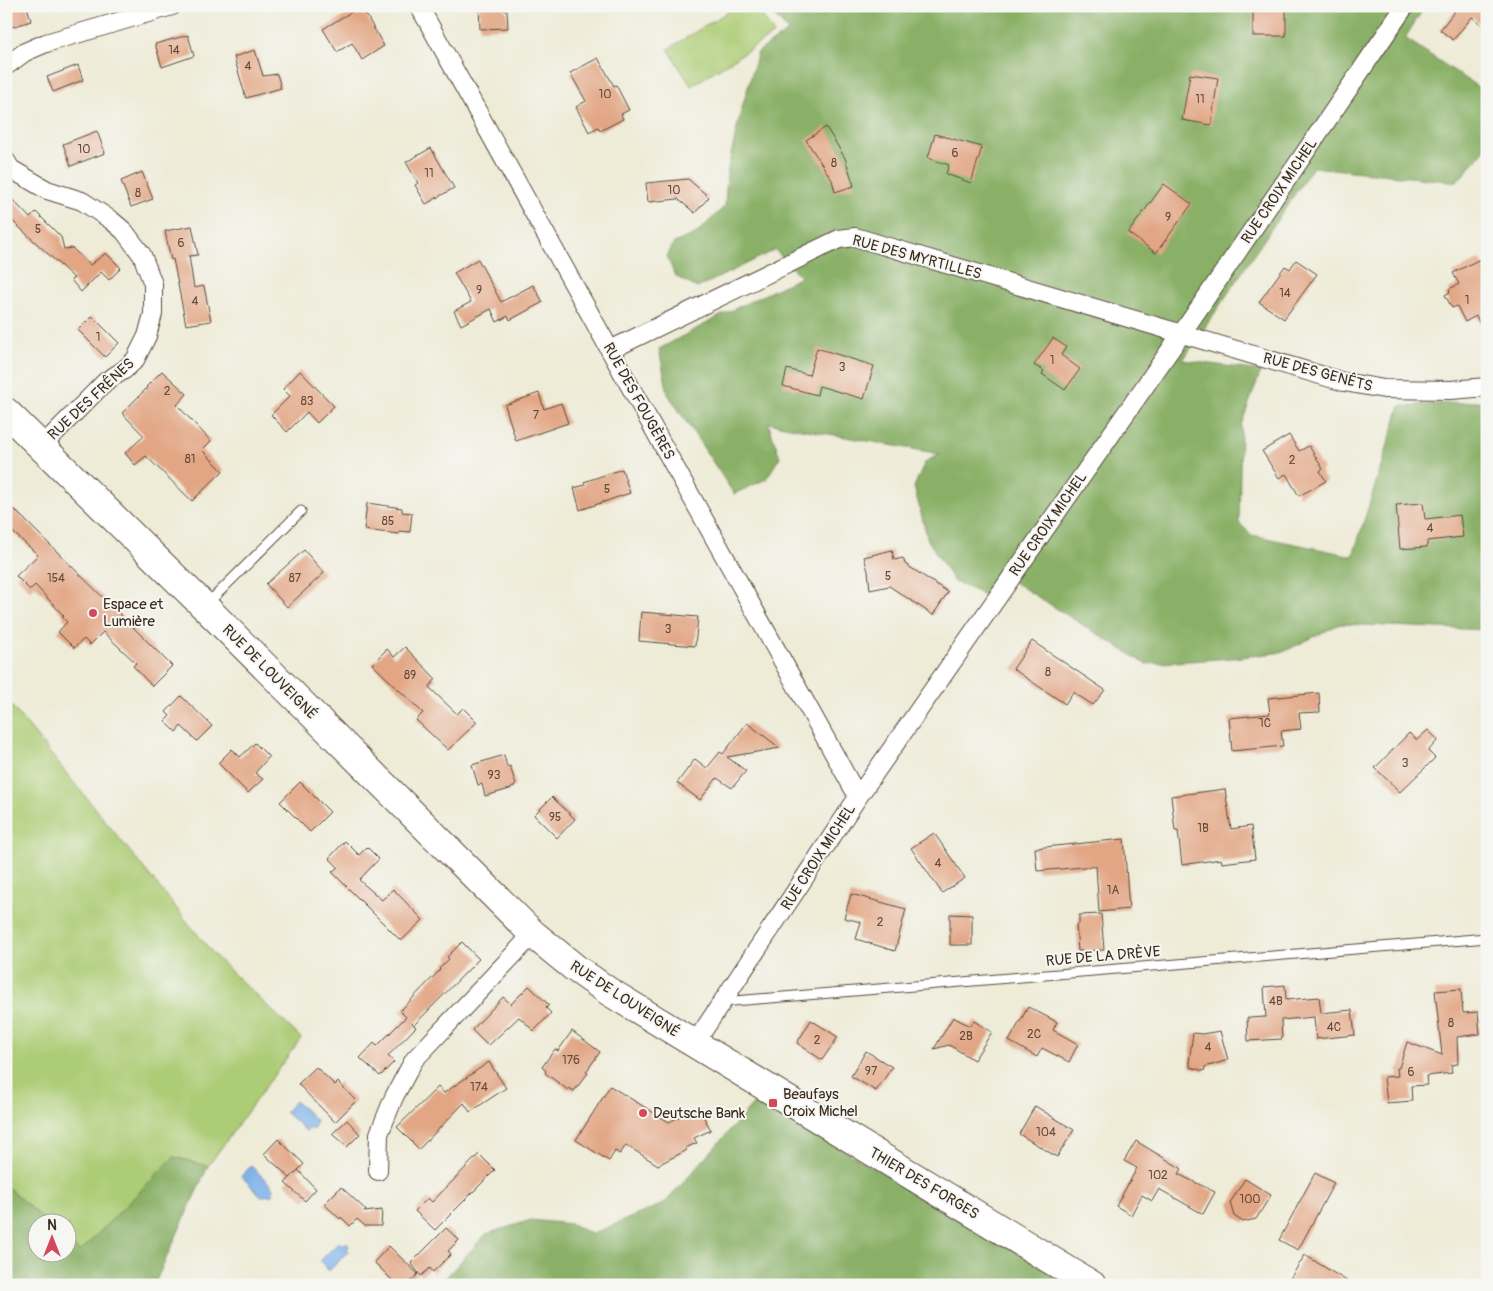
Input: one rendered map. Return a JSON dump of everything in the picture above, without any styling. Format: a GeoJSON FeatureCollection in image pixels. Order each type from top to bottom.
{"type":"FeatureCollection","features":[{"type":"Feature","properties":{"kind":"main road","name":"RUE DE LOUVEIGNÉ"},"geometry":{"type":"LineString","coordinates":[[6,412],[205,606],[533,934],[575,968],[608,991],[757,1081]]}},
{"type":"Feature","properties":{"kind":"main road","name":"THIER DES FORGES"},"geometry":{"type":"LineString","coordinates":[[757,1081],[1092,1285]]}},
{"type":"Feature","properties":{"kind":"street"},"geometry":{"type":"LineString","coordinates":[[6,66],[25,52],[46,43],[172,6]]}},
{"type":"Feature","properties":{"kind":"street","name":"RUE DES FOUGÈRES"},"geometry":{"type":"LineString","coordinates":[[419,6],[858,797]]}},
{"type":"Feature","properties":{"kind":"street","name":"RUE CROIX MICHEL"},"geometry":{"type":"LineString","coordinates":[[695,1043],[858,797],[1182,333],[1405,6]]}},
{"type":"Feature","properties":{"kind":"street","name":"RUE DES FRÊNES"},"geometry":{"type":"LineString","coordinates":[[6,161],[11,169],[47,190],[82,201],[111,220],[124,231],[139,250],[150,272],[153,284],[152,314],[147,336],[134,360],[124,370],[105,382],[40,447]]}},
{"type":"Feature","properties":{"kind":"street","name":"RUE DES MYRTILLES"},"geometry":{"type":"LineString","coordinates":[[610,350],[839,239],[855,237],[1182,333]]}},
{"type":"Feature","properties":{"kind":"street","name":"RUE DES GENÊTS"},"geometry":{"type":"LineString","coordinates":[[1182,333],[1344,382],[1384,390],[1451,390],[1487,387]]}},
{"type":"Feature","properties":{"kind":"street"},"geometry":{"type":"LineString","coordinates":[[378,1171],[379,1134],[394,1097],[414,1060],[533,934]]}},
{"type":"Feature","properties":{"kind":"lane"},"geometry":{"type":"LineString","coordinates":[[205,606],[301,511]]}},
{"type":"Feature","properties":{"kind":"lane","name":"RUE DE LA DRÈVE"},"geometry":{"type":"LineString","coordinates":[[722,1002],[1487,938]]}},
{"type":"Feature","properties":{"kind":"green space"},"geometry":{"type":"Polygon","coordinates":[[[737,6],[756,6],[774,34],[691,86],[668,49],[737,6]]]}},
{"type":"Feature","properties":{"kind":"green space"},"geometry":{"type":"Polygon","coordinates":[[[766,6],[1425,6],[1405,38],[1487,93],[1487,147],[1457,182],[1313,167],[1183,360],[1261,371],[1241,425],[1239,523],[1252,535],[1353,556],[1400,406],[1487,401],[1487,630],[1340,624],[1283,652],[1232,658],[1146,664],[1001,574],[985,595],[954,582],[928,540],[914,487],[925,462],[940,454],[768,423],[780,457],[766,479],[734,494],[668,394],[659,349],[722,315],[801,277],[775,250],[697,288],[675,276],[667,256],[674,243],[697,233],[725,206],[727,173],[740,115],[758,52],[788,31],[766,6]]]}},
{"type":"Feature","properties":{"kind":"green space"},"geometry":{"type":"Polygon","coordinates":[[[6,699],[216,957],[301,1038],[208,1166],[174,1157],[80,1252],[78,1250],[78,1214],[38,1214],[6,1186],[6,699]]]}},
{"type":"Feature","properties":{"kind":"green space"},"geometry":{"type":"Polygon","coordinates":[[[756,1101],[949,1210],[1070,1285],[439,1285],[486,1234],[531,1220],[571,1224],[592,1234],[665,1203],[756,1101]]]}},
{"type":"Feature","properties":{"kind":"green space"},"geometry":{"type":"Polygon","coordinates":[[[174,1157],[208,1166],[154,1285],[6,1285],[6,1186],[38,1214],[28,1214],[28,1264],[78,1264],[78,1250],[80,1252],[174,1157]]]}},
{"type":"Feature","properties":{"kind":"water"},"geometry":{"type":"Polygon","coordinates":[[[295,1101],[316,1120],[314,1129],[306,1131],[285,1112],[295,1101]]]}},
{"type":"Feature","properties":{"kind":"water"},"geometry":{"type":"Polygon","coordinates":[[[251,1166],[271,1185],[273,1189],[272,1195],[261,1196],[241,1176],[251,1166]]]}},
{"type":"Feature","properties":{"kind":"water"},"geometry":{"type":"Polygon","coordinates":[[[339,1242],[341,1244],[347,1243],[349,1251],[329,1271],[320,1261],[339,1242]]]}},
{"type":"Feature","properties":{"kind":"building"},"geometry":{"type":"Polygon","coordinates":[[[6,6],[27,6],[31,21],[6,29],[6,6]]]}},
{"type":"Feature","properties":{"kind":"building"},"geometry":{"type":"Polygon","coordinates":[[[361,6],[384,46],[362,60],[352,43],[337,52],[323,29],[361,6]]]}},
{"type":"Feature","properties":{"kind":"building"},"geometry":{"type":"Polygon","coordinates":[[[479,6],[504,6],[505,11],[507,11],[508,28],[480,29],[479,6]]]}},
{"type":"Feature","properties":{"kind":"building"},"geometry":{"type":"Polygon","coordinates":[[[1253,6],[1286,6],[1286,36],[1253,36],[1253,6]]]}},
{"type":"Feature","properties":{"kind":"building"},"geometry":{"type":"Polygon","coordinates":[[[1457,6],[1487,6],[1487,29],[1472,17],[1453,40],[1440,30],[1457,6]]]}},
{"type":"Feature","properties":{"kind":"building"},"geometry":{"type":"Polygon","coordinates":[[[188,35],[194,56],[162,67],[155,44],[188,35]]]}},
{"type":"Feature","properties":{"kind":"building"},"geometry":{"type":"Polygon","coordinates":[[[255,50],[263,76],[277,74],[281,88],[246,98],[234,57],[255,50]]]}},
{"type":"Feature","properties":{"kind":"building"},"geometry":{"type":"Polygon","coordinates":[[[598,58],[614,86],[616,85],[629,110],[621,114],[623,119],[600,131],[598,127],[589,132],[576,107],[586,101],[570,73],[598,58]]]}},
{"type":"Feature","properties":{"kind":"building"},"geometry":{"type":"Polygon","coordinates":[[[78,65],[83,80],[53,92],[47,77],[78,65]]]}},
{"type":"Feature","properties":{"kind":"building"},"geometry":{"type":"Polygon","coordinates":[[[1190,74],[1218,78],[1211,125],[1182,120],[1190,74]]]}},
{"type":"Feature","properties":{"kind":"building"},"geometry":{"type":"Polygon","coordinates":[[[826,127],[845,158],[854,186],[835,192],[832,180],[806,140],[826,127]]]}},
{"type":"Feature","properties":{"kind":"building"},"geometry":{"type":"Polygon","coordinates":[[[97,131],[105,153],[71,166],[63,144],[97,131]]]}},
{"type":"Feature","properties":{"kind":"building"},"geometry":{"type":"Polygon","coordinates":[[[935,134],[982,147],[971,183],[946,174],[949,165],[928,158],[935,134]]]}},
{"type":"Feature","properties":{"kind":"building"},"geometry":{"type":"Polygon","coordinates":[[[431,148],[454,188],[426,204],[415,185],[418,183],[406,162],[431,148]]]}},
{"type":"Feature","properties":{"kind":"building"},"geometry":{"type":"Polygon","coordinates":[[[142,172],[153,199],[131,207],[121,181],[142,172]]]}},
{"type":"Feature","properties":{"kind":"building"},"geometry":{"type":"Polygon","coordinates":[[[688,179],[709,197],[695,213],[678,199],[648,202],[646,183],[688,179]]]}},
{"type":"Feature","properties":{"kind":"building"},"geometry":{"type":"Polygon","coordinates":[[[1164,184],[1192,204],[1156,253],[1128,233],[1164,184]]]}},
{"type":"Feature","properties":{"kind":"building"},"geometry":{"type":"Polygon","coordinates":[[[12,199],[30,218],[36,212],[61,237],[64,249],[72,248],[90,265],[106,253],[121,268],[109,280],[101,272],[81,292],[71,280],[74,278],[6,215],[12,199]]]}},
{"type":"Feature","properties":{"kind":"building"},"geometry":{"type":"Polygon","coordinates":[[[192,226],[198,255],[189,256],[194,288],[204,286],[211,321],[186,325],[173,259],[171,260],[165,231],[192,226]]]}},
{"type":"Feature","properties":{"kind":"building"},"geometry":{"type":"Polygon","coordinates":[[[478,259],[501,302],[533,285],[543,302],[510,320],[508,316],[497,322],[491,309],[461,325],[454,311],[471,302],[454,273],[478,259]]]}},
{"type":"Feature","properties":{"kind":"building"},"geometry":{"type":"Polygon","coordinates":[[[1480,259],[1487,271],[1487,337],[1476,316],[1465,322],[1457,306],[1452,308],[1445,295],[1450,292],[1449,289],[1459,284],[1453,273],[1480,259]]]}},
{"type":"Feature","properties":{"kind":"building"},"geometry":{"type":"Polygon","coordinates":[[[1296,260],[1317,274],[1284,319],[1259,302],[1285,266],[1290,269],[1296,260]]]}},
{"type":"Feature","properties":{"kind":"building"},"geometry":{"type":"Polygon","coordinates":[[[92,316],[119,343],[105,357],[78,330],[92,316]]]}},
{"type":"Feature","properties":{"kind":"building"},"geometry":{"type":"Polygon","coordinates":[[[1053,338],[1066,347],[1061,355],[1080,369],[1065,390],[1042,374],[1044,371],[1034,365],[1053,338]]]}},
{"type":"Feature","properties":{"kind":"building"},"geometry":{"type":"Polygon","coordinates":[[[817,348],[874,366],[864,399],[819,386],[817,395],[783,386],[787,369],[809,375],[817,348]]]}},
{"type":"Feature","properties":{"kind":"building"},"geometry":{"type":"Polygon","coordinates":[[[162,371],[187,394],[177,405],[211,441],[202,450],[223,471],[192,501],[146,456],[135,465],[125,453],[144,436],[122,413],[162,371]]]}},
{"type":"Feature","properties":{"kind":"building"},"geometry":{"type":"Polygon","coordinates":[[[300,371],[334,406],[317,423],[307,412],[287,432],[271,415],[290,396],[283,389],[300,371]]]}},
{"type":"Feature","properties":{"kind":"building"},"geometry":{"type":"Polygon","coordinates":[[[539,393],[544,409],[561,403],[568,423],[516,441],[505,405],[539,393]]]}},
{"type":"Feature","properties":{"kind":"building"},"geometry":{"type":"Polygon","coordinates":[[[1289,435],[1299,451],[1309,446],[1323,469],[1320,471],[1326,481],[1299,496],[1286,474],[1279,478],[1262,451],[1289,435]]]}},
{"type":"Feature","properties":{"kind":"building"},"geometry":{"type":"Polygon","coordinates":[[[622,469],[630,493],[580,510],[574,488],[585,485],[584,482],[622,469]]]}},
{"type":"Feature","properties":{"kind":"building"},"geometry":{"type":"Polygon","coordinates":[[[367,503],[402,508],[402,512],[412,513],[410,532],[399,531],[399,534],[364,530],[367,503]]]}},
{"type":"Feature","properties":{"kind":"building"},"geometry":{"type":"Polygon","coordinates":[[[1423,503],[1425,519],[1460,515],[1463,537],[1427,541],[1427,547],[1400,549],[1396,505],[1423,503]]]}},
{"type":"Feature","properties":{"kind":"building"},"geometry":{"type":"Polygon","coordinates":[[[14,509],[172,666],[152,686],[133,666],[136,663],[103,632],[90,645],[84,639],[74,648],[58,632],[67,622],[62,617],[64,616],[35,585],[30,590],[16,576],[38,555],[6,526],[6,517],[14,509]]]}},
{"type":"Feature","properties":{"kind":"building"},"geometry":{"type":"Polygon","coordinates":[[[304,550],[324,573],[287,607],[266,584],[304,550]]]}},
{"type":"Feature","properties":{"kind":"building"},"geometry":{"type":"Polygon","coordinates":[[[892,550],[894,560],[903,558],[905,564],[948,592],[933,615],[889,586],[870,590],[864,557],[892,550]]]}},
{"type":"Feature","properties":{"kind":"building"},"geometry":{"type":"Polygon","coordinates":[[[641,612],[698,617],[695,646],[639,641],[641,612]]]}},
{"type":"Feature","properties":{"kind":"building"},"geometry":{"type":"Polygon","coordinates":[[[1032,641],[1105,690],[1093,705],[1073,692],[1065,704],[1013,669],[1032,641]]]}},
{"type":"Feature","properties":{"kind":"building"},"geometry":{"type":"Polygon","coordinates":[[[405,647],[436,679],[429,687],[457,714],[463,708],[477,722],[448,750],[416,720],[423,713],[372,664],[387,649],[394,657],[405,647]]]}},
{"type":"Feature","properties":{"kind":"building"},"geometry":{"type":"Polygon","coordinates":[[[1319,693],[1320,712],[1299,713],[1301,729],[1281,731],[1283,746],[1232,751],[1229,718],[1270,714],[1268,698],[1319,693]]]}},
{"type":"Feature","properties":{"kind":"building"},"geometry":{"type":"Polygon","coordinates":[[[181,696],[212,726],[197,741],[181,726],[176,732],[165,721],[170,716],[166,712],[181,696]]]}},
{"type":"Feature","properties":{"kind":"building"},"geometry":{"type":"Polygon","coordinates":[[[747,723],[780,748],[727,757],[746,771],[732,788],[717,778],[700,800],[677,783],[695,759],[707,768],[720,752],[723,754],[747,723]]]}},
{"type":"Feature","properties":{"kind":"building"},"geometry":{"type":"Polygon","coordinates":[[[1428,730],[1438,740],[1428,751],[1435,758],[1400,792],[1375,768],[1409,733],[1417,740],[1428,730]]]}},
{"type":"Feature","properties":{"kind":"building"},"geometry":{"type":"Polygon","coordinates":[[[255,743],[269,757],[255,773],[263,779],[248,793],[218,763],[232,749],[240,757],[255,743]]]}},
{"type":"Feature","properties":{"kind":"building"},"geometry":{"type":"Polygon","coordinates":[[[504,755],[507,767],[510,766],[516,785],[510,789],[485,796],[482,784],[478,785],[472,765],[504,755]]]}},
{"type":"Feature","properties":{"kind":"building"},"geometry":{"type":"Polygon","coordinates":[[[300,782],[330,812],[310,832],[280,802],[300,782]]]}},
{"type":"Feature","properties":{"kind":"building"},"geometry":{"type":"Polygon","coordinates":[[[1225,789],[1231,829],[1251,826],[1255,859],[1222,863],[1221,859],[1182,865],[1178,831],[1175,831],[1171,796],[1225,789]]]}},
{"type":"Feature","properties":{"kind":"building"},"geometry":{"type":"Polygon","coordinates":[[[552,797],[575,819],[557,838],[534,815],[552,797]]]}},
{"type":"Feature","properties":{"kind":"building"},"geometry":{"type":"Polygon","coordinates":[[[934,833],[965,878],[942,893],[911,848],[934,833]]]}},
{"type":"Feature","properties":{"kind":"building"},"geometry":{"type":"Polygon","coordinates":[[[1124,839],[1129,909],[1099,912],[1096,866],[1037,871],[1035,848],[1124,839]]]}},
{"type":"Feature","properties":{"kind":"building"},"geometry":{"type":"Polygon","coordinates":[[[345,841],[359,855],[367,847],[379,859],[359,880],[382,900],[393,889],[423,920],[401,941],[332,872],[338,867],[329,858],[345,841]]]}},
{"type":"Feature","properties":{"kind":"building"},"geometry":{"type":"Polygon","coordinates":[[[851,894],[906,909],[895,951],[856,939],[861,922],[844,918],[851,894]]]}},
{"type":"Feature","properties":{"kind":"building"},"geometry":{"type":"Polygon","coordinates":[[[950,914],[972,915],[972,945],[950,945],[950,914]]]}},
{"type":"Feature","properties":{"kind":"building"},"geometry":{"type":"Polygon","coordinates":[[[1101,914],[1104,950],[1078,951],[1076,924],[1079,924],[1079,915],[1101,914]]]}},
{"type":"Feature","properties":{"kind":"building"},"geometry":{"type":"Polygon","coordinates":[[[462,942],[479,959],[414,1025],[416,1027],[388,1056],[394,1062],[380,1076],[360,1058],[374,1043],[377,1046],[406,1017],[400,1011],[440,970],[449,959],[447,957],[462,942]]]}},
{"type":"Feature","properties":{"kind":"building"},"geometry":{"type":"Polygon","coordinates":[[[1285,985],[1286,1000],[1319,997],[1321,1013],[1352,1010],[1355,1035],[1316,1039],[1314,1017],[1281,1020],[1282,1039],[1248,1041],[1247,1018],[1266,1017],[1264,987],[1285,985]]]}},
{"type":"Feature","properties":{"kind":"building"},"geometry":{"type":"Polygon","coordinates":[[[529,986],[549,1005],[546,1008],[551,1013],[534,1031],[519,1017],[488,1046],[472,1030],[503,997],[511,1004],[529,986]]]}},
{"type":"Feature","properties":{"kind":"building"},"geometry":{"type":"Polygon","coordinates":[[[1461,989],[1463,1013],[1478,1012],[1480,1034],[1457,1037],[1458,1064],[1451,1065],[1452,1073],[1426,1076],[1427,1085],[1411,1086],[1412,1101],[1387,1103],[1384,1077],[1398,1076],[1397,1068],[1399,1068],[1407,1042],[1442,1055],[1435,991],[1461,989]]]}},
{"type":"Feature","properties":{"kind":"building"},"geometry":{"type":"Polygon","coordinates":[[[1028,1007],[1057,1022],[1053,1030],[1078,1044],[1069,1062],[1042,1048],[1037,1057],[1009,1041],[1028,1007]]]}},
{"type":"Feature","properties":{"kind":"building"},"geometry":{"type":"Polygon","coordinates":[[[953,1017],[970,1026],[974,1021],[992,1032],[974,1060],[949,1045],[934,1049],[953,1017]]]}},
{"type":"Feature","properties":{"kind":"building"},"geometry":{"type":"Polygon","coordinates":[[[811,1020],[838,1037],[822,1060],[797,1043],[811,1020]]]}},
{"type":"Feature","properties":{"kind":"building"},"geometry":{"type":"Polygon","coordinates":[[[572,1031],[600,1052],[586,1072],[588,1073],[574,1091],[569,1088],[568,1090],[545,1073],[546,1071],[542,1067],[555,1049],[558,1051],[572,1031]]]}},
{"type":"Feature","properties":{"kind":"building"},"geometry":{"type":"Polygon","coordinates":[[[1220,1031],[1228,1060],[1205,1067],[1204,1071],[1190,1067],[1193,1033],[1202,1034],[1220,1031]]]}},
{"type":"Feature","properties":{"kind":"building"},"geometry":{"type":"Polygon","coordinates":[[[866,1051],[892,1067],[876,1091],[851,1076],[866,1051]]]}},
{"type":"Feature","properties":{"kind":"building"},"geometry":{"type":"Polygon","coordinates":[[[489,1062],[506,1088],[470,1112],[464,1103],[419,1149],[397,1127],[438,1087],[444,1093],[489,1062]]]}},
{"type":"Feature","properties":{"kind":"building"},"geometry":{"type":"Polygon","coordinates":[[[316,1067],[335,1085],[338,1082],[356,1101],[335,1122],[298,1084],[316,1067]]]}},
{"type":"Feature","properties":{"kind":"building"},"geometry":{"type":"Polygon","coordinates":[[[610,1086],[669,1122],[688,1112],[689,1115],[699,1109],[711,1130],[694,1138],[697,1143],[685,1148],[687,1150],[658,1165],[626,1145],[620,1154],[615,1151],[609,1161],[576,1140],[610,1086]]]}},
{"type":"Feature","properties":{"kind":"building"},"geometry":{"type":"Polygon","coordinates":[[[1035,1106],[1074,1130],[1057,1157],[1019,1134],[1035,1106]]]}},
{"type":"Feature","properties":{"kind":"building"},"geometry":{"type":"Polygon","coordinates":[[[347,1120],[360,1134],[347,1147],[332,1134],[347,1120]]]}},
{"type":"Feature","properties":{"kind":"building"},"geometry":{"type":"Polygon","coordinates":[[[278,1139],[304,1164],[290,1178],[264,1154],[278,1139]]]}},
{"type":"Feature","properties":{"kind":"building"},"geometry":{"type":"Polygon","coordinates":[[[1136,1141],[1182,1169],[1178,1174],[1215,1192],[1203,1214],[1159,1189],[1152,1201],[1142,1195],[1131,1215],[1116,1206],[1137,1168],[1124,1161],[1136,1141]]]}},
{"type":"Feature","properties":{"kind":"building"},"geometry":{"type":"Polygon","coordinates":[[[479,1154],[495,1170],[435,1230],[415,1211],[428,1198],[432,1202],[479,1154]]]}},
{"type":"Feature","properties":{"kind":"building"},"geometry":{"type":"Polygon","coordinates":[[[298,1170],[316,1189],[305,1201],[285,1183],[298,1170]]]}},
{"type":"Feature","properties":{"kind":"building"},"geometry":{"type":"Polygon","coordinates":[[[1315,1173],[1334,1183],[1298,1250],[1279,1240],[1315,1173]]]}},
{"type":"Feature","properties":{"kind":"building"},"geometry":{"type":"Polygon","coordinates":[[[1245,1179],[1271,1195],[1256,1219],[1243,1222],[1234,1216],[1230,1203],[1245,1179]]]}},
{"type":"Feature","properties":{"kind":"building"},"geometry":{"type":"Polygon","coordinates":[[[341,1187],[366,1210],[364,1212],[382,1210],[381,1226],[365,1226],[357,1219],[350,1226],[324,1204],[341,1187]]]}},
{"type":"Feature","properties":{"kind":"building"},"geometry":{"type":"Polygon","coordinates":[[[446,1228],[459,1240],[448,1251],[451,1254],[433,1272],[430,1268],[421,1276],[411,1263],[446,1228]]]}},
{"type":"Feature","properties":{"kind":"building"},"geometry":{"type":"Polygon","coordinates":[[[389,1246],[418,1274],[408,1285],[397,1285],[374,1262],[389,1246]]]}},
{"type":"Feature","properties":{"kind":"building"},"geometry":{"type":"Polygon","coordinates":[[[1305,1255],[1353,1285],[1286,1285],[1305,1255]]]}},
{"type":"Feature","properties":{"kind":"place","name":"Espace et Lumière"},"geometry":{"type":"Point","coordinates":[93,613]}},
{"type":"Feature","properties":{"kind":"place","name":"Beaufays Croix Michel"},"geometry":{"type":"Point","coordinates":[773,1103]}},
{"type":"Feature","properties":{"kind":"place","name":"Deutsche Bank"},"geometry":{"type":"Point","coordinates":[643,1113]}}]}
